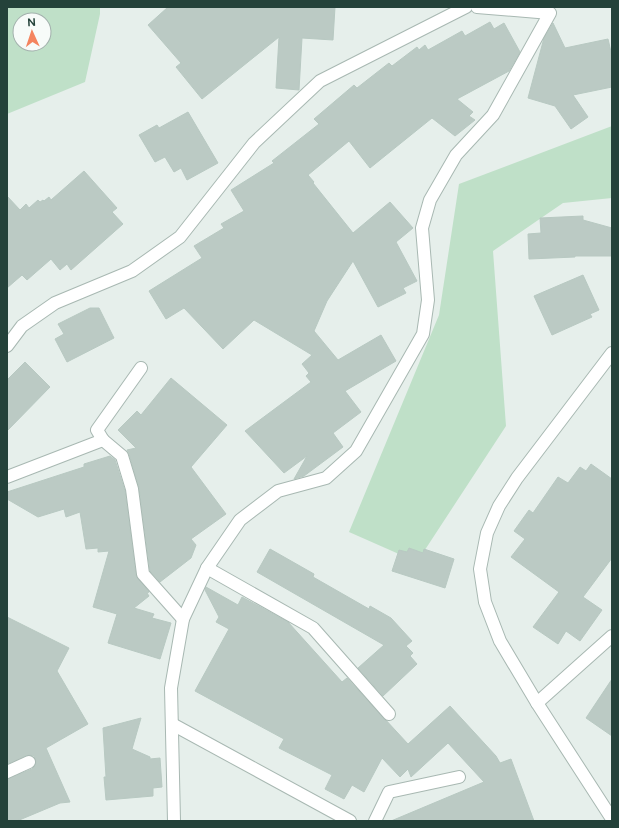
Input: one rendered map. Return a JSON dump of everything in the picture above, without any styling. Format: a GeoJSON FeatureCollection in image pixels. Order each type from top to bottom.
{"type":"FeatureCollection","features":[{"type":"Feature","properties":{"kind":"street"},"geometry":{"type":"LineString","coordinates":[[7,346],[22,326],[55,303],[132,271],[180,237],[254,143],[320,82],[466,7]]}},
{"type":"Feature","properties":{"kind":"street"},"geometry":{"type":"LineString","coordinates":[[174,821],[171,688],[183,619],[207,568],[240,520],[278,491],[326,478],[356,451],[423,334],[428,300],[422,228],[430,200],[456,155],[493,115],[551,10],[477,7]]}},
{"type":"Feature","properties":{"kind":"street"},"geometry":{"type":"LineString","coordinates":[[612,353],[517,478],[499,506],[487,533],[480,569],[485,602],[500,640],[537,703],[612,819]]}},
{"type":"Feature","properties":{"kind":"street"},"geometry":{"type":"LineString","coordinates":[[142,368],[97,430],[103,440],[122,456],[132,489],[144,574],[183,619]]}},
{"type":"Feature","properties":{"kind":"street"},"geometry":{"type":"LineString","coordinates":[[7,477],[103,440]]}},
{"type":"Feature","properties":{"kind":"street"},"geometry":{"type":"LineString","coordinates":[[207,568],[313,628],[389,714]]}},
{"type":"Feature","properties":{"kind":"street"},"geometry":{"type":"LineString","coordinates":[[537,703],[612,636]]}},
{"type":"Feature","properties":{"kind":"street"},"geometry":{"type":"LineString","coordinates":[[172,724],[350,821]]}},
{"type":"Feature","properties":{"kind":"street"},"geometry":{"type":"LineString","coordinates":[[7,772],[29,762]]}},
{"type":"Feature","properties":{"kind":"street"},"geometry":{"type":"LineString","coordinates":[[375,821],[389,792],[459,777]]}},
{"type":"Feature","properties":{"kind":"green space"},"geometry":{"type":"Polygon","coordinates":[[[7,7],[100,7],[100,14],[85,82],[7,114],[7,7]]]}},
{"type":"Feature","properties":{"kind":"green space"},"geometry":{"type":"Polygon","coordinates":[[[612,126],[612,198],[563,203],[493,251],[506,426],[417,562],[349,532],[439,315],[459,184],[612,126]]]}},
{"type":"Feature","properties":{"kind":"building"},"geometry":{"type":"Polygon","coordinates":[[[168,7],[335,7],[333,40],[302,38],[299,90],[276,88],[279,37],[202,99],[176,67],[181,63],[148,25],[168,7]]]}},
{"type":"Feature","properties":{"kind":"building"},"geometry":{"type":"Polygon","coordinates":[[[490,22],[494,29],[504,23],[520,52],[509,71],[457,99],[473,112],[469,116],[475,120],[455,136],[432,118],[370,168],[349,141],[308,175],[353,233],[390,202],[413,228],[396,242],[417,281],[403,288],[406,293],[378,307],[353,261],[327,301],[314,331],[338,360],[381,335],[396,361],[345,391],[361,412],[333,433],[343,447],[304,476],[294,479],[307,456],[284,473],[245,431],[311,382],[306,376],[309,373],[302,364],[312,355],[254,320],[223,349],[184,308],[166,319],[149,291],[202,258],[194,246],[224,228],[221,224],[244,211],[231,190],[274,163],[272,161],[319,124],[314,119],[354,85],[357,88],[389,63],[392,66],[417,47],[419,50],[425,45],[428,50],[462,31],[465,36],[490,22]]]}},
{"type":"Feature","properties":{"kind":"building"},"geometry":{"type":"Polygon","coordinates":[[[553,23],[565,48],[608,39],[612,56],[612,87],[573,95],[588,117],[571,129],[555,106],[528,98],[544,38],[553,23]]]}},
{"type":"Feature","properties":{"kind":"building"},"geometry":{"type":"Polygon","coordinates":[[[188,112],[218,163],[187,180],[181,168],[174,172],[165,157],[155,162],[139,135],[157,125],[159,128],[188,112]]]}},
{"type":"Feature","properties":{"kind":"building"},"geometry":{"type":"Polygon","coordinates":[[[84,171],[117,208],[112,212],[123,224],[71,270],[67,264],[60,270],[51,259],[27,280],[22,275],[7,288],[7,196],[20,210],[26,204],[29,208],[38,200],[40,202],[43,200],[44,201],[49,197],[51,200],[84,171]]]}},
{"type":"Feature","properties":{"kind":"building"},"geometry":{"type":"Polygon","coordinates":[[[583,216],[583,220],[612,228],[612,256],[575,256],[529,259],[528,234],[541,233],[540,218],[583,216]]]}},
{"type":"Feature","properties":{"kind":"building"},"geometry":{"type":"Polygon","coordinates":[[[583,275],[599,310],[590,314],[592,317],[552,335],[534,296],[583,275]]]}},
{"type":"Feature","properties":{"kind":"building"},"geometry":{"type":"Polygon","coordinates":[[[90,308],[99,308],[114,338],[67,362],[55,339],[64,334],[58,324],[90,308]]]}},
{"type":"Feature","properties":{"kind":"building"},"geometry":{"type":"Polygon","coordinates":[[[25,362],[50,387],[7,431],[7,380],[25,362]]]}},
{"type":"Feature","properties":{"kind":"building"},"geometry":{"type":"Polygon","coordinates":[[[171,378],[227,425],[191,467],[226,514],[191,539],[196,545],[191,558],[160,582],[150,571],[139,488],[127,450],[136,448],[118,430],[137,411],[141,415],[171,378]]]}},
{"type":"Feature","properties":{"kind":"building"},"geometry":{"type":"Polygon","coordinates":[[[110,456],[115,460],[125,491],[136,575],[149,592],[147,593],[149,596],[134,608],[154,614],[152,618],[171,623],[160,659],[108,643],[117,614],[93,607],[109,551],[98,552],[98,548],[86,549],[80,512],[66,517],[64,509],[38,517],[7,499],[7,492],[84,467],[84,464],[110,456]]]}},
{"type":"Feature","properties":{"kind":"building"},"geometry":{"type":"Polygon","coordinates":[[[591,464],[612,479],[612,558],[583,597],[602,610],[580,641],[566,631],[558,644],[533,627],[559,592],[511,557],[525,539],[514,531],[529,510],[533,513],[558,477],[568,483],[580,467],[586,471],[591,464]]]}},
{"type":"Feature","properties":{"kind":"building"},"geometry":{"type":"Polygon","coordinates":[[[409,548],[423,553],[424,549],[454,559],[445,588],[392,571],[399,550],[407,552],[409,548]]]}},
{"type":"Feature","properties":{"kind":"building"},"geometry":{"type":"Polygon","coordinates":[[[270,549],[314,574],[313,577],[369,609],[370,606],[391,618],[412,641],[406,646],[413,653],[410,656],[417,664],[383,696],[358,668],[384,645],[257,572],[270,549]]]}},
{"type":"Feature","properties":{"kind":"building"},"geometry":{"type":"Polygon","coordinates":[[[206,587],[238,605],[242,597],[288,622],[342,682],[347,678],[408,744],[450,706],[496,756],[500,763],[511,759],[534,821],[391,821],[484,782],[448,743],[411,777],[408,769],[400,777],[382,758],[364,792],[352,785],[344,799],[325,789],[332,775],[279,748],[284,739],[195,691],[229,629],[216,622],[219,617],[205,590],[206,587]]]}},
{"type":"Feature","properties":{"kind":"building"},"geometry":{"type":"Polygon","coordinates":[[[7,617],[69,648],[57,671],[88,724],[46,748],[70,802],[60,803],[17,821],[7,821],[7,779],[32,769],[36,762],[34,756],[29,755],[7,764],[7,617]]]}},
{"type":"Feature","properties":{"kind":"building"},"geometry":{"type":"Polygon","coordinates":[[[612,679],[612,736],[586,718],[612,679]]]}},
{"type":"Feature","properties":{"kind":"building"},"geometry":{"type":"Polygon","coordinates":[[[141,718],[132,749],[150,757],[150,759],[160,758],[162,787],[153,788],[153,796],[106,800],[103,728],[141,718]]]}}]}
